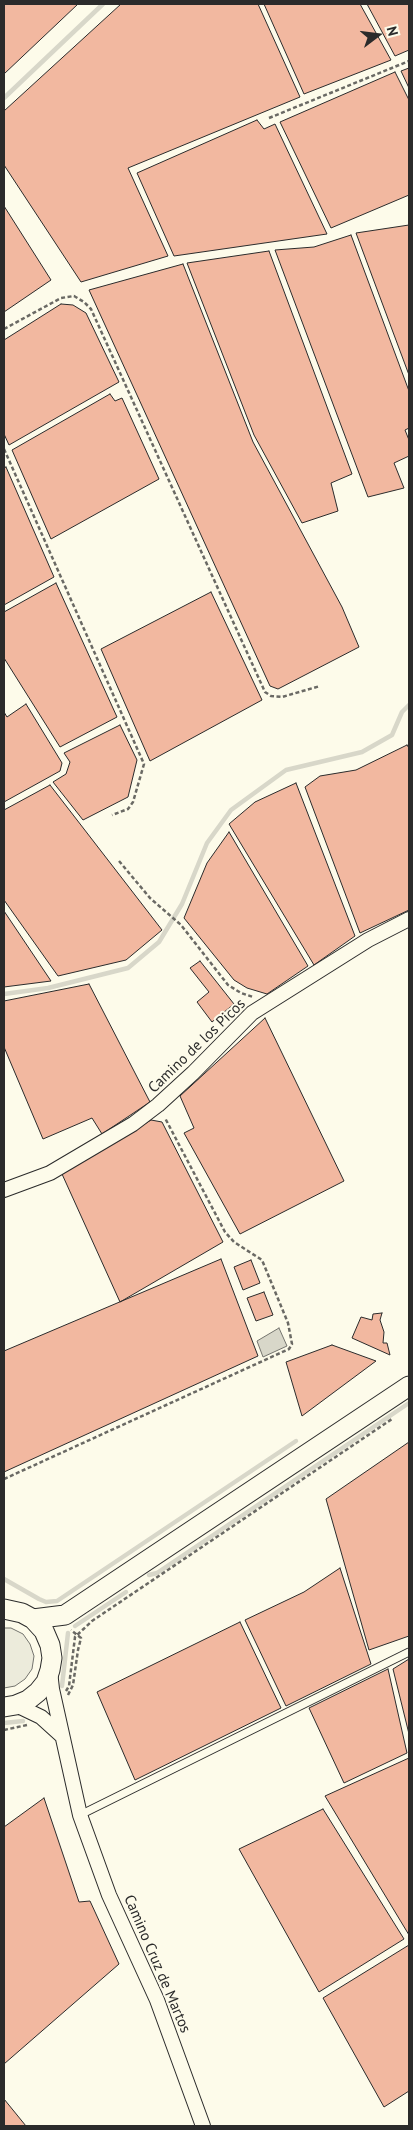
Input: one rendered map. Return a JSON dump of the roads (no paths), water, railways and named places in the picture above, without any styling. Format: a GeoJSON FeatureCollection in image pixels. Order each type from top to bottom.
{"type":"FeatureCollection","features":[{"type":"Feature","properties":{"kind":"main road"},"geometry":{"type":"LineString","coordinates":[[32,1619],[65,1614],[409,1386]]}},
{"type":"Feature","properties":{"kind":"main road"},"geometry":{"type":"LineString","coordinates":[[6,1608],[22,1613],[32,1619],[44,1631],[50,1645],[52,1658],[46,1682],[38,1692],[28,1700],[10,1706]]}},
{"type":"Feature","properties":{"kind":"main road"},"geometry":{"type":"LineString","coordinates":[[50,1645],[65,1614]]}},
{"type":"Feature","properties":{"kind":"street","name":"Camino de los Picos"},"geometry":{"type":"LineString","coordinates":[[4,1190],[50,1173],[133,1124],[158,1105],[193,1073],[252,1013],[368,940],[409,919]]}},
{"type":"Feature","properties":{"kind":"street","name":"Camino Cruz de Martos"},"geometry":{"type":"LineString","coordinates":[[50,1670],[56,1709],[80,1815],[110,1895],[157,2000],[202,2126]]}},
{"type":"Feature","properties":{"kind":"street"},"geometry":{"type":"LineString","coordinates":[[10,1706],[47,1721],[62,1736]]}},
{"type":"Feature","properties":{"kind":"lane"},"geometry":{"type":"LineString","coordinates":[[80,1815],[409,1652]]}},
{"type":"Feature","properties":{"kind":"waterway"},"geometry":{"type":"LineString","coordinates":[[4,98],[103,4]]}},
{"type":"Feature","properties":{"kind":"waterway"},"geometry":{"type":"LineString","coordinates":[[4,994],[48,988],[128,968],[159,942],[182,904],[207,843],[231,810],[286,770],[362,752],[392,735],[402,712],[409,705]]}},
{"type":"Feature","properties":{"kind":"waterway"},"geometry":{"type":"LineString","coordinates":[[149,1575],[157,1573],[409,1403]]}},
{"type":"Feature","properties":{"kind":"waterway"},"geometry":{"type":"LineString","coordinates":[[4,1579],[46,1602],[57,1601],[296,1441]]}},
{"type":"Feature","properties":{"kind":"waterway"},"geometry":{"type":"LineString","coordinates":[[75,1626],[126,1592]]}},
{"type":"Feature","properties":{"kind":"waterway"},"geometry":{"type":"LineString","coordinates":[[62,1686],[68,1633]]}},
{"type":"Feature","properties":{"kind":"waterway"},"geometry":{"type":"LineString","coordinates":[[4,1723],[23,1721]]}}]}
